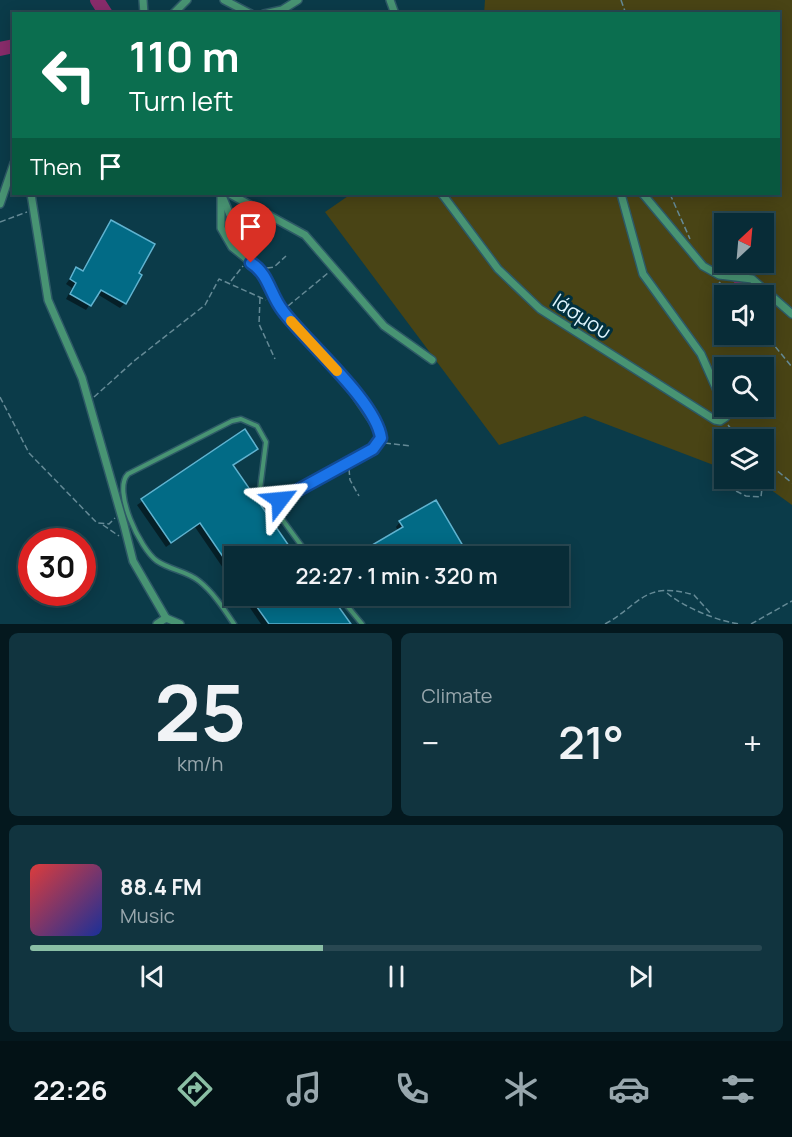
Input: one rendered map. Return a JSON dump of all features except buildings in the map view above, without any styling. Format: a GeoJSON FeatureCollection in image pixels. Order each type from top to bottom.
{"type":"FeatureCollection","features":[{"type":"Feature","properties":{"kind":"street"},"geometry":{"type":"LineString","coordinates":[[175,12],[187,0]]}},
{"type":"Feature","properties":{"kind":"street"},"geometry":{"type":"LineString","coordinates":[[224,0],[247,12]]}},
{"type":"Feature","properties":{"kind":"street"},"geometry":{"type":"LineString","coordinates":[[273,12],[282,10],[298,0]]}},
{"type":"Feature","properties":{"kind":"street"},"geometry":{"type":"LineString","coordinates":[[0,204],[12,169]]}},
{"type":"Feature","properties":{"kind":"street"},"geometry":{"type":"LineString","coordinates":[[31,195],[48,300],[82,378],[133,561],[166,618],[180,624]]}},
{"type":"Feature","properties":{"kind":"street"},"geometry":{"type":"LineString","coordinates":[[221,195],[237,232]]}},
{"type":"Feature","properties":{"kind":"street"},"geometry":{"type":"LineString","coordinates":[[221,195],[221,228],[232,247],[261,270],[276,303],[358,396],[380,432],[380,441],[373,449],[280,500]]}},
{"type":"Feature","properties":{"kind":"street"},"geometry":{"type":"LineString","coordinates":[[232,195],[305,235],[384,326],[432,360]]}},
{"type":"Feature","properties":{"kind":"street","name":"Ιάσμου"},"geometry":{"type":"LineString","coordinates":[[443,195],[498,269],[540,309],[707,415],[720,421],[724,420]]}},
{"type":"Feature","properties":{"kind":"street"},"geometry":{"type":"LineString","coordinates":[[621,195],[643,274],[701,354],[714,383]]}},
{"type":"Feature","properties":{"kind":"street"},"geometry":{"type":"LineString","coordinates":[[644,195],[703,266],[714,273],[738,275],[758,283],[792,314]]}},
{"type":"Feature","properties":{"kind":"street"},"geometry":{"type":"LineString","coordinates":[[157,624],[166,618]]}},
{"type":"Feature","properties":{"kind":"lane"},"geometry":{"type":"LineString","coordinates":[[234,624],[207,588],[193,576],[180,573],[157,561],[147,552],[131,520],[123,482],[133,471],[237,420],[252,422],[264,436],[267,448],[260,489],[302,546]]}},
{"type":"Feature","properties":{"kind":"lane"},"geometry":{"type":"LineString","coordinates":[[347,606],[362,624]]}},
{"type":"Feature","properties":{"kind":"path"},"geometry":{"type":"LineString","coordinates":[[670,195],[691,242],[688,249]]}},
{"type":"Feature","properties":{"kind":"path"},"geometry":{"type":"LineString","coordinates":[[0,222],[8,222],[33,208]]}},
{"type":"Feature","properties":{"kind":"path"},"geometry":{"type":"LineString","coordinates":[[261,270],[274,267],[286,256]]}},
{"type":"Feature","properties":{"kind":"path"},"geometry":{"type":"LineString","coordinates":[[230,283],[246,260]]}},
{"type":"Feature","properties":{"kind":"path"},"geometry":{"type":"LineString","coordinates":[[282,311],[324,276],[332,264]]}},
{"type":"Feature","properties":{"kind":"path"},"geometry":{"type":"LineString","coordinates":[[714,273],[722,285]]}},
{"type":"Feature","properties":{"kind":"path"},"geometry":{"type":"LineString","coordinates":[[89,403],[134,361],[205,305],[219,279],[276,303]]}},
{"type":"Feature","properties":{"kind":"path"},"geometry":{"type":"LineString","coordinates":[[260,297],[259,324],[275,360]]}},
{"type":"Feature","properties":{"kind":"path"},"geometry":{"type":"LineString","coordinates":[[774,345],[792,367]]}},
{"type":"Feature","properties":{"kind":"path"},"geometry":{"type":"LineString","coordinates":[[0,397],[29,453],[88,514],[127,542]]}},
{"type":"Feature","properties":{"kind":"path"},"geometry":{"type":"LineString","coordinates":[[724,420],[731,429]]}},
{"type":"Feature","properties":{"kind":"path"},"geometry":{"type":"LineString","coordinates":[[380,441],[411,446]]}},
{"type":"Feature","properties":{"kind":"path"},"geometry":{"type":"LineString","coordinates":[[350,462],[350,480],[359,496]]}},
{"type":"Feature","properties":{"kind":"path"},"geometry":{"type":"LineString","coordinates":[[774,468],[792,483]]}},
{"type":"Feature","properties":{"kind":"path"},"geometry":{"type":"LineString","coordinates":[[732,489],[746,496],[761,497],[762,489]]}},
{"type":"Feature","properties":{"kind":"path"},"geometry":{"type":"LineString","coordinates":[[103,525],[114,520],[119,510]]}},
{"type":"Feature","properties":{"kind":"path"},"geometry":{"type":"LineString","coordinates":[[605,624],[646,594],[666,592],[694,595],[712,615]]}},
{"type":"Feature","properties":{"kind":"path"},"geometry":{"type":"LineString","coordinates":[[666,592],[680,602],[727,623],[741,624]]}},
{"type":"Feature","properties":{"kind":"path"},"geometry":{"type":"LineString","coordinates":[[751,624],[792,601]]}},
{"type":"Feature","properties":{"kind":"shaded area"},"geometry":{"type":"Polygon","coordinates":[[[485,0],[792,0],[792,505],[770,489],[774,489],[774,429],[714,429],[714,465],[585,416],[499,445],[325,212],[350,195],[780,195],[780,12],[484,12],[485,0]]]}},
{"type":"Feature","properties":{"kind":"waterway"},"geometry":{"type":"LineString","coordinates":[[97,0],[105,12]]}},
{"type":"Feature","properties":{"kind":"waterway"},"geometry":{"type":"LineString","coordinates":[[0,49],[12,46]]}},
{"type":"Feature","properties":{"kind":"waterway"},"geometry":{"type":"LineString","coordinates":[[731,273],[738,281]]}},
{"type":"Feature","properties":{"kind":"slow traffic"},"geometry":{"type":"LineString","coordinates":[[291,321],[337,371]]}},
{"type":"Feature","properties":{"kind":"route"},"geometry":{"type":"LineString","coordinates":[[251,263],[263,272],[276,303],[358,396],[380,432],[381,438],[379,444],[373,449],[280,500]]}}]}
